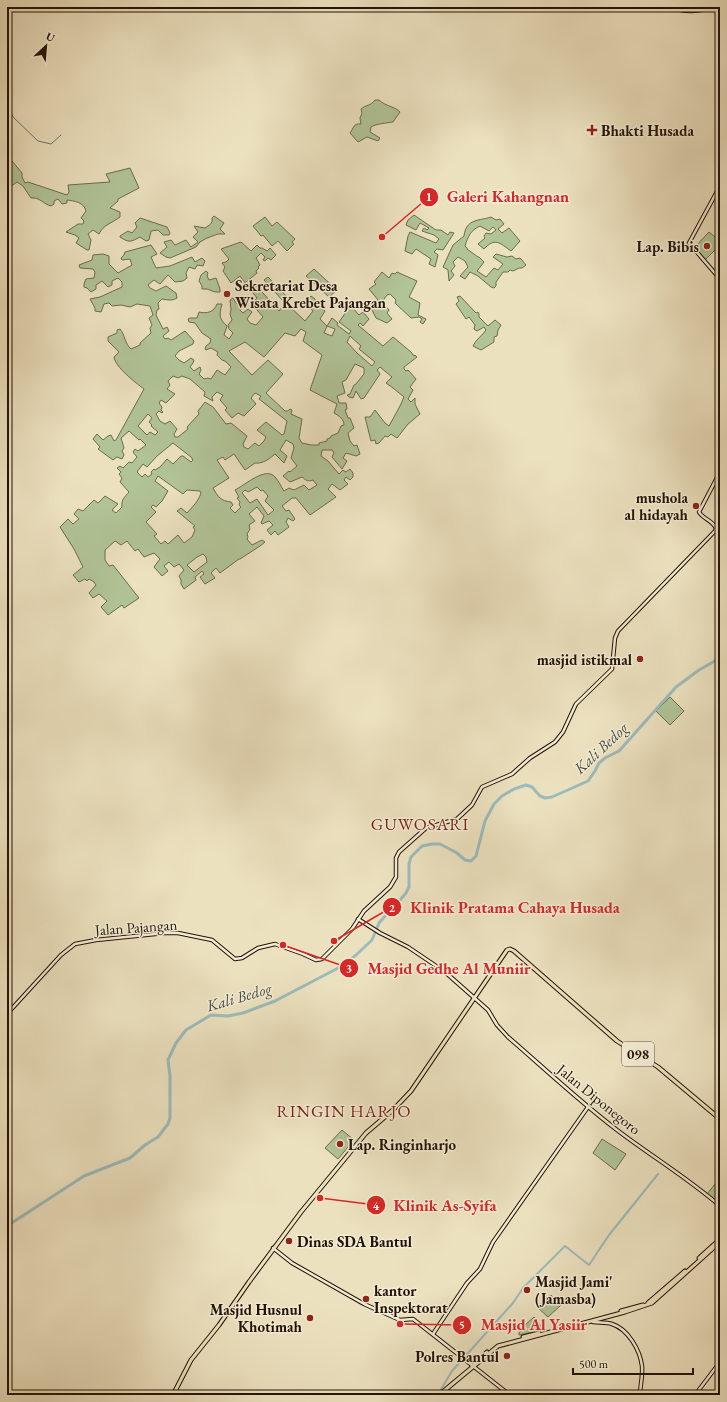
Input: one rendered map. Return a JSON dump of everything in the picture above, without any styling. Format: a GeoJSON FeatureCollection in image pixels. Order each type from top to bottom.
{"type":"FeatureCollection","features":[{"type":"Feature","properties":{"kind":"main road"},"geometry":{"type":"LineString","coordinates":[[673,7],[680,10],[717,7]]}},
{"type":"Feature","properties":{"kind":"main road"},"geometry":{"type":"LineString","coordinates":[[720,186],[689,243],[720,279]]}},
{"type":"Feature","properties":{"kind":"main road"},"geometry":{"type":"LineString","coordinates":[[358,919],[364,911],[385,893],[392,884],[396,875],[396,856],[402,849],[415,840],[426,828],[457,819],[473,803],[482,787],[512,774],[530,758],[554,743],[561,736],[576,704],[612,669],[615,638],[618,631],[715,530],[716,528],[714,524],[698,512],[720,472]]}},
{"type":"Feature","properties":{"kind":"main road","name":"Jalan Diponegoro"},"geometry":{"type":"LineString","coordinates":[[358,919],[380,933],[414,950],[444,972],[488,1010],[497,1025],[505,1034],[588,1106],[618,1131],[687,1179],[720,1206]]}},
{"type":"Feature","properties":{"kind":"main road","name":"Jalan Pajangan"},"geometry":{"type":"LineString","coordinates":[[7,1014],[61,955],[75,944],[96,940],[178,933],[214,940],[235,959],[242,958],[258,948],[275,944],[320,961],[350,931],[358,919]]}},
{"type":"Feature","properties":{"kind":"main road","name":"098"},"geometry":{"type":"LineString","coordinates":[[174,1395],[191,1360],[222,1321],[301,1212],[369,1129],[398,1106],[411,1091],[504,952],[509,949],[515,952],[618,1041],[658,1067],[720,1119]]}},
{"type":"Feature","properties":{"kind":"main road"},"geometry":{"type":"LineString","coordinates":[[433,1334],[467,1284],[478,1272],[485,1261],[493,1242],[588,1106]]}},
{"type":"Feature","properties":{"kind":"main road"},"geometry":{"type":"LineString","coordinates":[[439,1395],[498,1346],[592,1321],[646,1304],[720,1240]]}},
{"type":"Feature","properties":{"kind":"main road"},"geometry":{"type":"LineString","coordinates":[[274,1248],[292,1263],[376,1310],[400,1320],[413,1319],[510,1395]]}},
{"type":"Feature","properties":{"kind":"main road"},"geometry":{"type":"LineString","coordinates":[[473,1366],[492,1348],[500,1343],[629,1310]]}},
{"type":"Feature","properties":{"kind":"main road"},"geometry":{"type":"LineString","coordinates":[[592,1321],[617,1326],[624,1331],[631,1340],[638,1352],[642,1366],[640,1395]]}},
{"type":"Feature","properties":{"kind":"main road"},"geometry":{"type":"LineString","coordinates":[[695,1395],[720,1362]]}},
{"type":"Feature","properties":{"kind":"green space"},"geometry":{"type":"Polygon","coordinates":[[[375,100],[379,100],[400,112],[393,122],[378,124],[371,127],[370,132],[380,138],[378,141],[367,137],[358,142],[350,133],[355,125],[361,124],[361,109],[375,100]]]}},
{"type":"Feature","properties":{"kind":"green space"},"geometry":{"type":"Polygon","coordinates":[[[7,155],[22,173],[25,183],[28,182],[67,195],[69,192],[68,185],[110,182],[106,174],[130,168],[139,188],[118,199],[118,201],[110,208],[120,212],[120,217],[105,226],[99,234],[93,230],[88,234],[91,240],[89,250],[87,250],[76,243],[79,238],[66,232],[78,224],[83,224],[84,221],[81,218],[86,211],[85,208],[78,202],[73,201],[67,200],[67,203],[62,204],[58,199],[54,201],[54,204],[51,206],[48,205],[37,199],[31,198],[23,186],[17,182],[7,189],[7,155]]]}},
{"type":"Feature","properties":{"kind":"green space"},"geometry":{"type":"Polygon","coordinates":[[[414,215],[436,230],[441,230],[448,235],[450,232],[454,233],[443,250],[437,249],[434,252],[438,255],[435,267],[429,264],[431,259],[416,249],[412,254],[405,251],[410,232],[436,243],[439,239],[434,235],[422,231],[424,228],[427,230],[429,228],[420,223],[416,230],[406,225],[408,220],[414,215]]]}},
{"type":"Feature","properties":{"kind":"green space"},"geometry":{"type":"Polygon","coordinates":[[[214,216],[224,223],[220,229],[225,234],[218,234],[207,238],[200,242],[196,247],[170,258],[160,253],[167,247],[164,242],[171,240],[175,245],[186,240],[191,247],[198,242],[193,237],[198,232],[194,226],[205,228],[211,223],[214,216]]]}},
{"type":"Feature","properties":{"kind":"green space"},"geometry":{"type":"Polygon","coordinates":[[[265,217],[272,226],[277,222],[295,239],[292,242],[294,244],[287,251],[278,241],[272,246],[253,226],[265,217]]]}},
{"type":"Feature","properties":{"kind":"green space"},"geometry":{"type":"Polygon","coordinates":[[[491,217],[496,220],[500,219],[504,224],[498,229],[502,233],[509,228],[520,241],[511,251],[498,242],[491,243],[484,249],[478,244],[485,238],[484,236],[486,233],[491,234],[496,230],[493,227],[489,231],[480,226],[474,229],[465,246],[484,262],[477,271],[486,277],[494,268],[498,270],[503,264],[493,257],[496,254],[507,257],[512,256],[516,259],[520,258],[526,265],[513,271],[510,270],[508,272],[503,272],[494,288],[470,272],[465,279],[460,276],[468,267],[465,261],[458,257],[453,262],[455,266],[451,271],[454,275],[449,281],[448,270],[443,267],[453,245],[464,236],[465,230],[471,223],[491,217]]]}},
{"type":"Feature","properties":{"kind":"green space"},"geometry":{"type":"Polygon","coordinates":[[[140,218],[167,227],[170,233],[169,235],[163,235],[158,230],[151,231],[149,240],[146,241],[140,237],[130,241],[120,237],[128,231],[132,233],[137,227],[135,223],[140,218]]]}},
{"type":"Feature","properties":{"kind":"green space","name":"Lap. Bibis"},"geometry":{"type":"Polygon","coordinates":[[[709,232],[720,241],[720,245],[705,260],[694,248],[709,232]]]}},
{"type":"Feature","properties":{"kind":"green space"},"geometry":{"type":"Polygon","coordinates":[[[241,242],[251,251],[257,245],[267,251],[270,248],[276,255],[271,260],[268,258],[265,261],[263,260],[265,257],[261,253],[256,258],[260,265],[256,271],[257,273],[245,283],[240,276],[231,283],[223,271],[225,267],[222,263],[229,259],[221,249],[241,242]]]}},
{"type":"Feature","properties":{"kind":"green space"},"geometry":{"type":"Polygon","coordinates":[[[151,245],[157,254],[151,257],[156,268],[170,266],[192,257],[195,262],[202,258],[205,261],[203,266],[197,265],[195,269],[189,267],[186,273],[187,278],[183,281],[175,282],[168,275],[160,284],[154,280],[148,285],[156,291],[166,286],[176,293],[177,298],[172,300],[162,299],[158,303],[159,309],[157,310],[156,315],[163,329],[167,327],[169,331],[163,336],[165,339],[168,338],[171,340],[185,331],[194,341],[193,344],[179,351],[175,356],[184,363],[191,358],[194,360],[190,367],[194,371],[200,367],[201,370],[199,374],[204,379],[211,379],[217,370],[225,375],[231,367],[217,355],[218,352],[211,348],[205,349],[210,343],[211,339],[202,333],[195,323],[189,322],[188,319],[197,318],[199,312],[210,312],[217,304],[222,304],[220,316],[222,321],[227,326],[224,335],[229,339],[233,333],[229,329],[228,325],[232,320],[230,314],[230,300],[233,298],[240,306],[240,310],[243,313],[248,309],[252,312],[247,319],[250,323],[256,325],[263,317],[252,304],[257,298],[250,289],[255,284],[279,311],[285,303],[264,280],[268,277],[289,299],[286,303],[305,321],[313,311],[304,303],[311,296],[325,311],[320,319],[327,326],[332,318],[338,323],[337,325],[349,334],[351,331],[339,322],[346,311],[352,307],[359,315],[363,312],[369,319],[363,326],[360,323],[358,325],[383,346],[393,337],[414,356],[415,355],[417,357],[404,367],[404,369],[406,371],[408,370],[416,379],[410,387],[413,390],[408,399],[411,402],[415,398],[415,404],[420,414],[408,424],[397,438],[391,434],[388,437],[385,436],[379,443],[376,444],[375,440],[371,441],[365,417],[370,417],[375,410],[389,426],[404,397],[386,383],[392,377],[380,367],[377,370],[380,374],[364,398],[361,399],[356,391],[353,398],[349,397],[347,395],[350,394],[354,385],[364,374],[364,368],[355,364],[346,380],[342,382],[345,393],[337,396],[339,403],[346,403],[347,409],[345,410],[354,428],[348,433],[350,441],[354,446],[357,445],[360,454],[356,456],[346,453],[343,458],[347,461],[342,469],[332,457],[334,453],[332,450],[322,450],[321,456],[328,461],[339,474],[343,470],[346,472],[350,469],[353,473],[353,477],[350,480],[346,477],[344,480],[348,484],[340,490],[332,484],[328,489],[336,497],[310,515],[296,498],[292,498],[282,506],[286,511],[289,510],[295,519],[293,521],[288,518],[286,522],[289,527],[278,535],[275,531],[271,535],[267,530],[273,525],[269,521],[262,524],[261,523],[264,516],[257,507],[249,514],[255,521],[249,525],[250,529],[247,534],[247,539],[252,545],[262,540],[265,542],[220,573],[216,568],[211,573],[215,578],[205,584],[200,577],[204,574],[202,571],[195,577],[196,580],[184,589],[179,576],[184,570],[179,564],[174,567],[169,562],[164,566],[168,571],[162,576],[154,567],[160,559],[154,553],[144,557],[138,549],[135,551],[127,541],[121,545],[115,541],[105,550],[105,560],[109,566],[113,565],[139,598],[124,608],[122,605],[108,615],[101,607],[107,601],[99,594],[93,598],[89,593],[96,585],[94,582],[89,579],[87,581],[85,579],[79,582],[73,575],[83,567],[60,527],[68,519],[73,524],[79,519],[74,514],[78,509],[83,511],[94,500],[98,503],[105,496],[118,504],[112,510],[116,513],[122,507],[123,500],[129,492],[120,482],[122,478],[119,474],[121,472],[117,468],[120,466],[123,468],[129,462],[132,463],[137,457],[133,452],[135,449],[138,451],[146,445],[129,431],[121,438],[124,448],[122,451],[124,455],[122,459],[117,457],[113,460],[98,449],[100,447],[93,439],[97,434],[103,440],[111,435],[114,441],[116,440],[144,389],[126,374],[115,361],[114,357],[119,352],[108,341],[108,337],[117,333],[117,330],[120,329],[127,345],[131,349],[140,345],[140,343],[151,333],[150,328],[152,325],[149,318],[153,315],[150,306],[137,304],[130,307],[121,305],[112,306],[109,303],[104,304],[101,312],[95,311],[90,299],[100,297],[122,287],[122,282],[118,278],[112,281],[112,285],[108,287],[102,281],[96,285],[96,289],[91,292],[84,287],[84,284],[86,279],[94,278],[95,272],[93,269],[80,268],[79,265],[92,260],[93,255],[103,254],[109,256],[109,264],[118,273],[132,265],[130,259],[122,260],[121,258],[125,252],[151,245]],[[327,326],[324,333],[332,336],[335,329],[327,326]],[[301,329],[295,336],[285,333],[264,357],[245,342],[229,351],[252,375],[268,360],[283,374],[266,393],[285,411],[290,409],[292,410],[291,414],[302,419],[299,438],[302,443],[319,445],[319,443],[327,441],[327,439],[331,436],[338,433],[344,423],[341,418],[334,413],[337,404],[310,390],[322,355],[303,341],[306,332],[301,329]],[[350,336],[347,342],[372,366],[375,362],[359,349],[361,346],[350,336]],[[173,376],[168,381],[170,385],[167,389],[175,394],[166,403],[161,400],[159,403],[163,412],[162,413],[159,411],[156,414],[160,421],[165,424],[170,421],[177,429],[174,434],[175,437],[178,437],[188,429],[187,427],[199,414],[198,411],[205,402],[213,407],[226,424],[231,423],[247,436],[243,444],[244,447],[248,449],[255,443],[259,446],[264,441],[266,437],[257,430],[266,422],[282,435],[284,434],[287,421],[259,399],[261,396],[255,393],[251,398],[256,404],[244,416],[238,413],[232,418],[225,410],[227,408],[220,400],[223,395],[217,392],[212,397],[213,401],[204,396],[205,392],[190,379],[182,376],[178,378],[173,376]],[[148,414],[138,426],[147,435],[150,432],[155,435],[158,432],[151,426],[152,425],[149,422],[152,418],[148,414]],[[286,440],[280,450],[287,456],[284,463],[275,454],[266,461],[255,463],[245,470],[234,454],[225,460],[223,457],[217,460],[229,478],[213,488],[220,498],[231,502],[233,505],[230,508],[235,513],[241,507],[237,498],[239,497],[235,490],[261,475],[271,474],[275,477],[284,491],[289,488],[294,490],[304,485],[309,490],[317,485],[313,480],[308,481],[302,477],[290,482],[283,476],[297,466],[291,458],[294,448],[293,444],[286,440]],[[173,443],[157,456],[147,467],[143,464],[137,472],[142,477],[145,474],[148,477],[152,474],[151,472],[154,469],[155,470],[160,467],[167,459],[173,464],[181,456],[191,462],[193,460],[173,443]],[[158,476],[155,481],[168,491],[156,507],[153,505],[151,507],[156,512],[146,522],[157,534],[154,536],[161,544],[165,541],[168,544],[178,535],[184,543],[192,537],[195,530],[193,527],[195,526],[177,511],[181,508],[187,513],[198,499],[201,493],[200,491],[187,490],[183,494],[158,476]],[[257,487],[248,492],[245,490],[242,493],[250,503],[257,499],[268,515],[274,510],[265,501],[268,496],[263,490],[261,491],[257,487]],[[203,554],[187,565],[194,572],[207,562],[206,557],[203,554]]]}},
{"type":"Feature","properties":{"kind":"green space"},"geometry":{"type":"Polygon","coordinates":[[[314,269],[337,290],[329,297],[306,276],[314,269]]]}},
{"type":"Feature","properties":{"kind":"green space"},"geometry":{"type":"Polygon","coordinates":[[[206,271],[208,273],[207,276],[209,280],[216,278],[220,292],[202,289],[199,281],[201,275],[206,271]]]}},
{"type":"Feature","properties":{"kind":"green space"},"geometry":{"type":"Polygon","coordinates":[[[382,272],[389,278],[392,273],[395,274],[397,272],[417,281],[409,297],[420,303],[418,315],[426,319],[423,324],[420,322],[422,319],[419,317],[411,318],[395,303],[396,300],[390,294],[387,295],[382,302],[389,310],[387,313],[392,319],[387,323],[376,318],[370,306],[378,300],[369,289],[376,284],[374,282],[382,272]]]}},
{"type":"Feature","properties":{"kind":"green space"},"geometry":{"type":"Polygon","coordinates":[[[460,296],[476,313],[478,312],[479,317],[488,326],[495,320],[501,325],[497,336],[494,337],[494,342],[481,350],[473,346],[486,330],[484,327],[477,331],[474,329],[475,325],[469,317],[466,319],[456,304],[459,301],[457,297],[460,296]]]}},
{"type":"Feature","properties":{"kind":"green space"},"geometry":{"type":"Polygon","coordinates":[[[670,697],[684,711],[670,725],[656,711],[670,697]]]}},
{"type":"Feature","properties":{"kind":"green space","name":"Lap. Ringinharjo"},"geometry":{"type":"Polygon","coordinates":[[[342,1130],[354,1140],[338,1159],[325,1148],[342,1130]]]}},
{"type":"Feature","properties":{"kind":"green space"},"geometry":{"type":"Polygon","coordinates":[[[602,1139],[626,1154],[615,1170],[593,1153],[602,1139]]]}},
{"type":"Feature","properties":{"kind":"green space"},"geometry":{"type":"Polygon","coordinates":[[[720,1178],[720,1206],[707,1194],[720,1178]]]}},
{"type":"Feature","properties":{"kind":"green space"},"geometry":{"type":"Polygon","coordinates":[[[551,1295],[561,1305],[548,1317],[537,1307],[551,1295]]]}},
{"type":"Feature","properties":{"kind":"green space"},"geometry":{"type":"Polygon","coordinates":[[[534,1317],[544,1330],[519,1335],[524,1326],[534,1317]]]}},
{"type":"Feature","properties":{"kind":"waterway"},"geometry":{"type":"LineString","coordinates":[[7,101],[8,108],[14,118],[38,141],[51,144],[61,135]]}},
{"type":"Feature","properties":{"kind":"waterway","name":"Kali Bedog"},"geometry":{"type":"LineString","coordinates":[[7,1226],[84,1176],[130,1158],[145,1145],[158,1137],[168,1124],[170,1118],[170,1076],[168,1060],[176,1043],[186,1030],[211,1015],[228,1016],[243,1013],[275,1001],[344,965],[372,940],[379,923],[406,893],[409,887],[409,864],[411,857],[422,846],[440,844],[457,853],[465,860],[471,861],[476,856],[485,821],[494,804],[502,796],[514,789],[526,785],[532,787],[540,796],[545,798],[552,797],[588,781],[599,763],[605,758],[619,751],[676,687],[699,670],[720,658]]}},
{"type":"Feature","properties":{"kind":"waterway"},"geometry":{"type":"LineString","coordinates":[[436,1395],[452,1371],[513,1303],[523,1288],[565,1246],[589,1265],[609,1235],[658,1174]]}},
{"type":"Feature","properties":{"kind":"place","name":"Bhakti Husada"},"geometry":{"type":"Point","coordinates":[592,130]}},
{"type":"Feature","properties":{"kind":"place","name":"Galeri Kahangnan"},"geometry":{"type":"Point","coordinates":[382,237]}},
{"type":"Feature","properties":{"kind":"place","name":"Lap. Bibis"},"geometry":{"type":"Point","coordinates":[707,246]}},
{"type":"Feature","properties":{"kind":"place","name":"Sekretariat Desa Wisata Krebet Pajangan"},"geometry":{"type":"Point","coordinates":[227,294]}},
{"type":"Feature","properties":{"kind":"place","name":"mushola al hidayah"},"geometry":{"type":"Point","coordinates":[696,506]}},
{"type":"Feature","properties":{"kind":"place","name":"masjid istikmal"},"geometry":{"type":"Point","coordinates":[640,659]}},
{"type":"Feature","properties":{"kind":"place","name":"Klinik Pratama Cahaya Husada"},"geometry":{"type":"Point","coordinates":[334,941]}},
{"type":"Feature","properties":{"kind":"place","name":"Masjid Gedhe Al Muniir"},"geometry":{"type":"Point","coordinates":[283,945]}},
{"type":"Feature","properties":{"kind":"place","name":"Lap. Ringinharjo"},"geometry":{"type":"Point","coordinates":[340,1144]}},
{"type":"Feature","properties":{"kind":"place","name":"Klinik As-Syifa"},"geometry":{"type":"Point","coordinates":[320,1198]}},
{"type":"Feature","properties":{"kind":"place","name":"Dinas SDA Bantul"},"geometry":{"type":"Point","coordinates":[289,1241]}},
{"type":"Feature","properties":{"kind":"place","name":"Masjid Jami' (Jamasba)"},"geometry":{"type":"Point","coordinates":[527,1290]}},
{"type":"Feature","properties":{"kind":"place","name":"kantor Inspektorat"},"geometry":{"type":"Point","coordinates":[366,1299]}},
{"type":"Feature","properties":{"kind":"place","name":"Masjid Husnul Khotimah"},"geometry":{"type":"Point","coordinates":[310,1318]}},
{"type":"Feature","properties":{"kind":"place","name":"Masjid Al Yasiir"},"geometry":{"type":"Point","coordinates":[400,1324]}},
{"type":"Feature","properties":{"kind":"place","name":"Polres Bantul"},"geometry":{"type":"Point","coordinates":[507,1356]}},
{"type":"Feature","properties":{"kind":"district","name":"GUWOSARI"},"geometry":{"type":"Point","coordinates":[420,824]}},
{"type":"Feature","properties":{"kind":"district","name":"RINGIN HARJO"},"geometry":{"type":"Point","coordinates":[344,1111]}}]}
